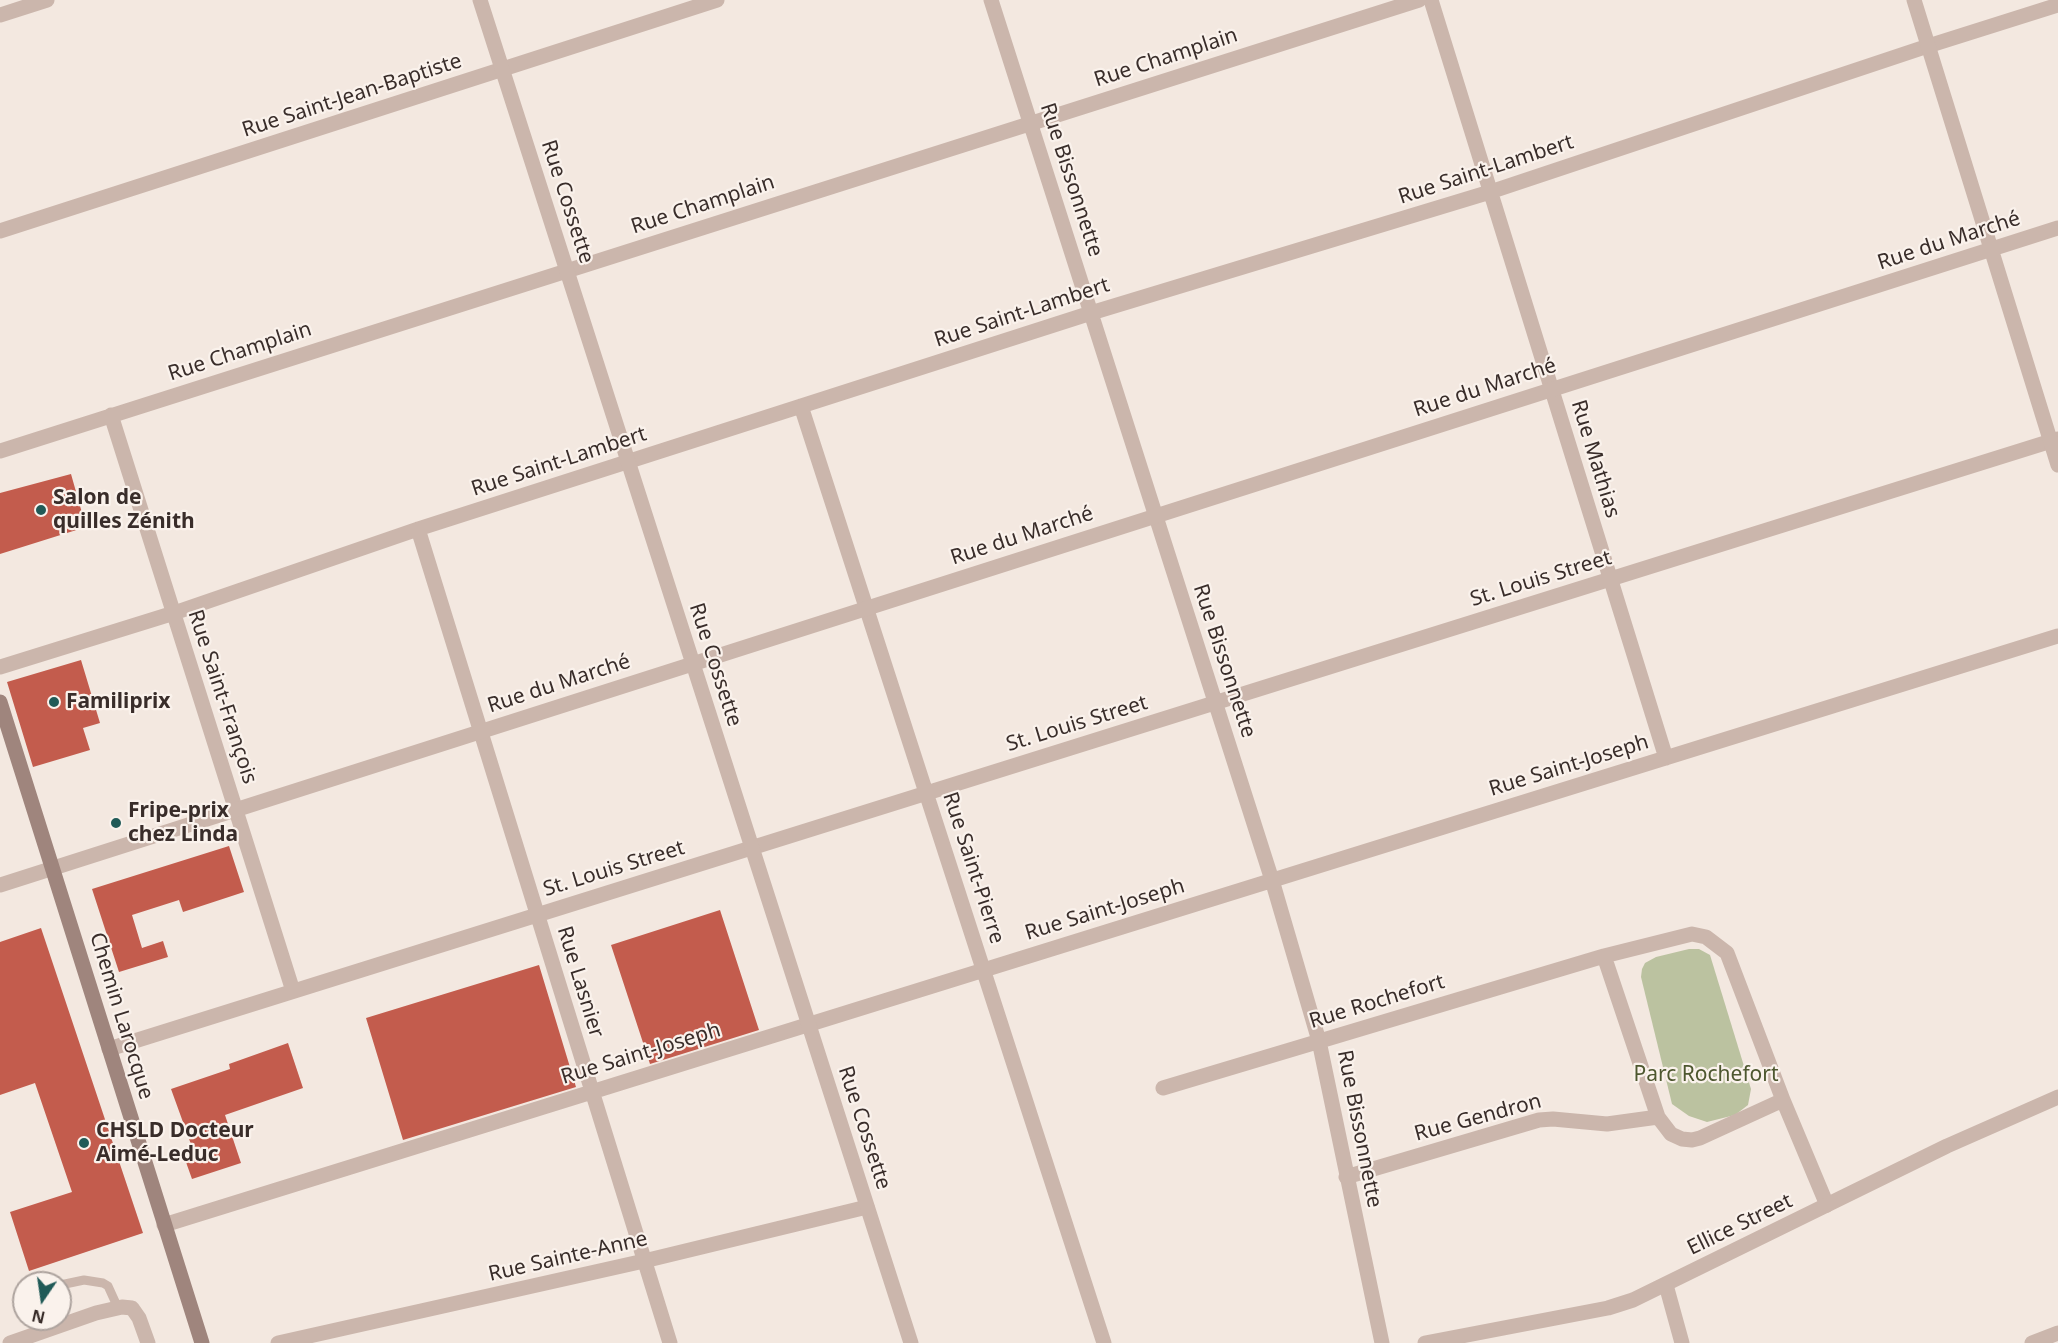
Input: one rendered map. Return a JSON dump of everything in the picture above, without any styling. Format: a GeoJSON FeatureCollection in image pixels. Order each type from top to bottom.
{"type":"FeatureCollection","features":[{"type":"Feature","properties":{"kind":"main road","name":"Chemin Larocque"},"geometry":{"type":"LineString","coordinates":[[0,702],[202,1343]]}},
{"type":"Feature","properties":{"kind":"street"},"geometry":{"type":"LineString","coordinates":[[0,15],[46,0]]}},
{"type":"Feature","properties":{"kind":"street","name":"Rue Cossette"},"geometry":{"type":"LineString","coordinates":[[480,0],[911,1343]]}},
{"type":"Feature","properties":{"kind":"street","name":"Rue Saint-Jean-Baptiste"},"geometry":{"type":"LineString","coordinates":[[0,231],[717,0]]}},
{"type":"Feature","properties":{"kind":"street","name":"Rue Bissonnette"},"geometry":{"type":"LineString","coordinates":[[991,0],[1272,880],[1319,1041],[1382,1343]]}},
{"type":"Feature","properties":{"kind":"street","name":"Rue Champlain"},"geometry":{"type":"LineString","coordinates":[[0,451],[1419,0]]}},
{"type":"Feature","properties":{"kind":"street","name":"Rue Mathias"},"geometry":{"type":"LineString","coordinates":[[1431,0],[1666,758]]}},
{"type":"Feature","properties":{"kind":"street"},"geometry":{"type":"LineString","coordinates":[[1914,0],[1991,249],[2054,440],[2058,465]]}},
{"type":"Feature","properties":{"kind":"street","name":"Rue Saint-Lambert"},"geometry":{"type":"LineString","coordinates":[[0,667],[174,613],[418,529],[1091,313],[1490,192],[2058,5]]}},
{"type":"Feature","properties":{"kind":"street","name":"Rue du Marché"},"geometry":{"type":"LineString","coordinates":[[0,885],[2058,228]]}},
{"type":"Feature","properties":{"kind":"street","name":"Rue Saint-Pierre"},"geometry":{"type":"LineString","coordinates":[[801,406],[1104,1343]]}},
{"type":"Feature","properties":{"kind":"street","name":"Rue Saint-François"},"geometry":{"type":"LineString","coordinates":[[111,415],[293,991]]}},
{"type":"Feature","properties":{"kind":"street","name":"St. Louis Street"},"geometry":{"type":"LineString","coordinates":[[109,1049],[2054,440]]}},
{"type":"Feature","properties":{"kind":"street","name":"Rue Lasnier"},"geometry":{"type":"LineString","coordinates":[[418,529],[670,1343]]}},
{"type":"Feature","properties":{"kind":"street","name":"Rue Saint-Joseph"},"geometry":{"type":"LineString","coordinates":[[164,1225],[2058,636]]}},
{"type":"Feature","properties":{"kind":"street","name":"Rue Rochefort"},"geometry":{"type":"LineString","coordinates":[[1163,1088],[1604,956],[1692,934],[1706,937],[1727,953],[1783,1100],[1827,1205]]}},
{"type":"Feature","properties":{"kind":"street"},"geometry":{"type":"LineString","coordinates":[[1604,956],[1658,1117],[1671,1134],[1692,1140],[1783,1100]]}},
{"type":"Feature","properties":{"kind":"street","name":"Ellice Street"},"geometry":{"type":"LineString","coordinates":[[1425,1343],[1608,1308],[1633,1300],[1947,1146],[2058,1097]]}},
{"type":"Feature","properties":{"kind":"street","name":"Rue Gendron"},"geometry":{"type":"LineString","coordinates":[[1346,1177],[1539,1120],[1553,1119],[1607,1124],[1658,1117]]}},
{"type":"Feature","properties":{"kind":"street","name":"Rue Sainte-Anne"},"geometry":{"type":"LineString","coordinates":[[278,1343],[644,1261],[867,1207]]}},
{"type":"Feature","properties":{"kind":"street"},"geometry":{"type":"LineString","coordinates":[[1666,1285],[1682,1343]]}},
{"type":"Feature","properties":{"kind":"street"},"geometry":{"type":"LineString","coordinates":[[72,1319],[118,1308],[132,1308],[139,1318],[148,1343]]}},
{"type":"Feature","properties":{"kind":"street"},"geometry":{"type":"LineString","coordinates":[[10,1343],[37,1331]]}},
{"type":"Feature","properties":{"kind":"street"},"geometry":{"type":"LineString","coordinates":[[2032,1343],[2058,1333]]}},
{"type":"Feature","properties":{"kind":"lane"},"geometry":{"type":"LineString","coordinates":[[72,1283],[84,1280],[103,1283],[108,1286],[118,1308]]}},
{"type":"Feature","properties":{"kind":"green space","name":"Parc Rochefort"},"geometry":{"type":"Polygon","coordinates":[[[1689,949],[1699,949],[1710,955],[1751,1089],[1748,1105],[1735,1115],[1707,1122],[1689,1116],[1672,1104],[1641,977],[1645,963],[1656,957],[1689,949]]]}},
{"type":"Feature","properties":{"kind":"building","name":"Salon de quilles Zénith"},"geometry":{"type":"Polygon","coordinates":[[[71,474],[86,527],[0,554],[0,493],[71,474]]]}},
{"type":"Feature","properties":{"kind":"building","name":"Familiprix"},"geometry":{"type":"Polygon","coordinates":[[[81,660],[100,723],[83,728],[90,750],[33,767],[7,682],[81,660]]]}},
{"type":"Feature","properties":{"kind":"building"},"geometry":{"type":"Polygon","coordinates":[[[229,846],[244,892],[183,912],[179,900],[132,915],[142,948],[163,941],[168,957],[119,972],[92,889],[229,846]]]}},
{"type":"Feature","properties":{"kind":"building"},"geometry":{"type":"Polygon","coordinates":[[[720,910],[759,1030],[650,1064],[611,945],[720,910]]]}},
{"type":"Feature","properties":{"kind":"building","name":"CHSLD Docteur Aimé-Leduc"},"geometry":{"type":"Polygon","coordinates":[[[41,928],[143,1233],[29,1271],[10,1212],[72,1192],[35,1083],[0,1095],[0,942],[41,928]]]}},
{"type":"Feature","properties":{"kind":"building"},"geometry":{"type":"Polygon","coordinates":[[[539,965],[576,1087],[403,1140],[366,1018],[539,965]]]}},
{"type":"Feature","properties":{"kind":"building"},"geometry":{"type":"Polygon","coordinates":[[[288,1043],[303,1088],[225,1115],[241,1163],[192,1179],[182,1151],[192,1147],[171,1089],[230,1069],[229,1064],[288,1043]]]}},
{"type":"Feature","properties":{"kind":"place","name":"Salon de quilles Zénith"},"geometry":{"type":"Point","coordinates":[41,510]}},
{"type":"Feature","properties":{"kind":"place","name":"Familiprix"},"geometry":{"type":"Point","coordinates":[54,702]}},
{"type":"Feature","properties":{"kind":"place","name":"Fripe-prix chez Linda"},"geometry":{"type":"Point","coordinates":[116,823]}},
{"type":"Feature","properties":{"kind":"place","name":"CHSLD Docteur Aimé-Leduc"},"geometry":{"type":"Point","coordinates":[84,1143]}}]}
